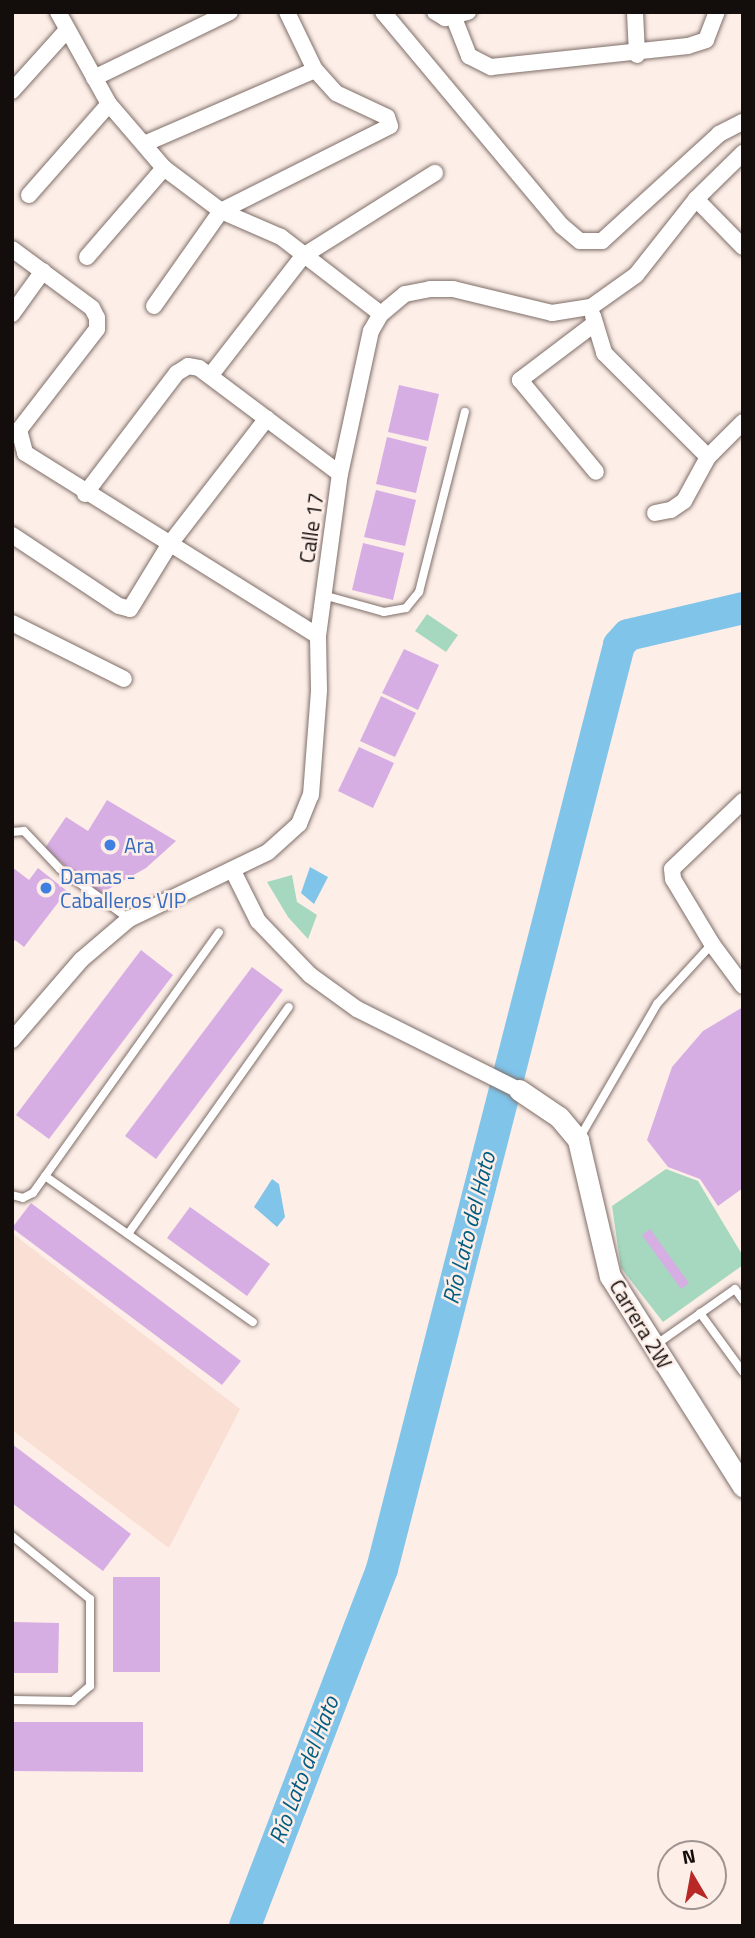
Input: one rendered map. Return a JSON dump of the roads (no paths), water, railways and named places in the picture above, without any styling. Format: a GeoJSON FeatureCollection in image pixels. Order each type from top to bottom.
{"type":"FeatureCollection","features":[{"type":"Feature","properties":{"kind":"street"},"geometry":{"type":"LineString","coordinates":[[58,12],[109,104],[164,168],[221,211],[281,237],[381,314],[405,294],[430,289],[453,289],[552,313],[591,307],[636,275],[696,199],[743,153]]}},
{"type":"Feature","properties":{"kind":"street"},"geometry":{"type":"LineString","coordinates":[[94,78],[230,12]]}},
{"type":"Feature","properties":{"kind":"street"},"geometry":{"type":"LineString","coordinates":[[154,306],[221,211],[390,126],[387,117],[337,93],[315,71],[287,12]]}},
{"type":"Feature","properties":{"kind":"street"},"geometry":{"type":"LineString","coordinates":[[383,12],[562,226],[580,242],[602,241],[719,134],[743,122]]}},
{"type":"Feature","properties":{"kind":"street"},"geometry":{"type":"LineString","coordinates":[[435,12],[461,15],[469,56],[491,67],[637,55],[706,40],[717,12]]}},
{"type":"Feature","properties":{"kind":"street"},"geometry":{"type":"LineString","coordinates":[[635,12],[637,55]]}},
{"type":"Feature","properties":{"kind":"street"},"geometry":{"type":"LineString","coordinates":[[12,91],[67,30]]}},
{"type":"Feature","properties":{"kind":"street"},"geometry":{"type":"LineString","coordinates":[[144,144],[315,71]]}},
{"type":"Feature","properties":{"kind":"street"},"geometry":{"type":"LineString","coordinates":[[29,195],[109,104]]}},
{"type":"Feature","properties":{"kind":"street"},"geometry":{"type":"LineString","coordinates":[[87,257],[164,168]]}},
{"type":"Feature","properties":{"kind":"street"},"geometry":{"type":"LineString","coordinates":[[210,376],[303,256],[435,173]]}},
{"type":"Feature","properties":{"kind":"street"},"geometry":{"type":"LineString","coordinates":[[696,199],[743,247]]}},
{"type":"Feature","properties":{"kind":"street"},"geometry":{"type":"LineString","coordinates":[[12,249],[92,308],[97,329],[19,430],[19,442],[25,453],[85,494],[318,636]]}},
{"type":"Feature","properties":{"kind":"street"},"geometry":{"type":"LineString","coordinates":[[12,314],[43,271]]}},
{"type":"Feature","properties":{"kind":"street"},"geometry":{"type":"LineString","coordinates":[[591,307],[604,353],[708,457]]}},
{"type":"Feature","properties":{"kind":"street","name":"Calle 17"},"geometry":{"type":"LineString","coordinates":[[12,1040],[81,960],[129,919],[268,852],[299,824],[311,795],[319,690],[318,636],[340,474],[371,331],[381,314]]}},
{"type":"Feature","properties":{"kind":"street"},"geometry":{"type":"LineString","coordinates":[[594,324],[520,380],[596,472]]}},
{"type":"Feature","properties":{"kind":"street"},"geometry":{"type":"LineString","coordinates":[[85,494],[177,373],[188,366],[210,376],[340,474]]}},
{"type":"Feature","properties":{"kind":"street"},"geometry":{"type":"LineString","coordinates":[[12,535],[119,606],[130,609],[169,545],[267,418]]}},
{"type":"Feature","properties":{"kind":"street"},"geometry":{"type":"LineString","coordinates":[[655,513],[671,510],[684,501],[708,457],[743,422]]}},
{"type":"Feature","properties":{"kind":"street"},"geometry":{"type":"LineString","coordinates":[[12,622],[124,680]]}},
{"type":"Feature","properties":{"kind":"street"},"geometry":{"type":"LineString","coordinates":[[743,801],[672,869],[673,879],[712,944],[743,986]]}},
{"type":"Feature","properties":{"kind":"street"},"geometry":{"type":"LineString","coordinates":[[233,871],[258,921],[310,975],[357,1009],[519,1090]]}},
{"type":"Feature","properties":{"kind":"street","name":"Carrera 2W"},"geometry":{"type":"LineString","coordinates":[[519,1090],[558,1117],[578,1140],[610,1276],[743,1486]]}},
{"type":"Feature","properties":{"kind":"lane"},"geometry":{"type":"LineString","coordinates":[[323,595],[384,612],[406,608],[419,592],[465,412]]}},
{"type":"Feature","properties":{"kind":"lane"},"geometry":{"type":"LineString","coordinates":[[12,832],[24,831],[60,869],[129,919]]}},
{"type":"Feature","properties":{"kind":"lane"},"geometry":{"type":"LineString","coordinates":[[12,1195],[23,1198],[33,1193],[219,932]]}},
{"type":"Feature","properties":{"kind":"lane"},"geometry":{"type":"LineString","coordinates":[[578,1140],[657,1004],[712,944]]}},
{"type":"Feature","properties":{"kind":"lane"},"geometry":{"type":"LineString","coordinates":[[128,1234],[289,1007]]}},
{"type":"Feature","properties":{"kind":"lane"},"geometry":{"type":"LineString","coordinates":[[45,1176],[253,1322]]}},
{"type":"Feature","properties":{"kind":"lane"},"geometry":{"type":"LineString","coordinates":[[653,1347],[734,1289],[743,1300]]}},
{"type":"Feature","properties":{"kind":"lane"},"geometry":{"type":"LineString","coordinates":[[700,1314],[743,1372]]}},
{"type":"Feature","properties":{"kind":"lane"},"geometry":{"type":"LineString","coordinates":[[12,1536],[90,1599],[90,1686],[73,1701],[12,1700]]}},
{"type":"Feature","properties":{"kind":"water"},"geometry":{"type":"Polygon","coordinates":[[[310,867],[328,877],[314,904],[301,893],[310,867]]]}},
{"type":"Feature","properties":{"kind":"water"},"geometry":{"type":"Polygon","coordinates":[[[272,1179],[279,1184],[285,1217],[277,1227],[254,1207],[272,1179]]]}},
{"type":"Feature","properties":{"kind":"waterway","name":"Río Lato del Hato"},"geometry":{"type":"LineString","coordinates":[[245,1926],[382,1569],[619,645],[628,635],[743,608]]}},
{"type":"Feature","properties":{"kind":"place","name":"Ara"},"geometry":{"type":"Point","coordinates":[110,845]}},
{"type":"Feature","properties":{"kind":"place","name":"Damas - Caballeros VIP"},"geometry":{"type":"Point","coordinates":[46,888]}}]}
